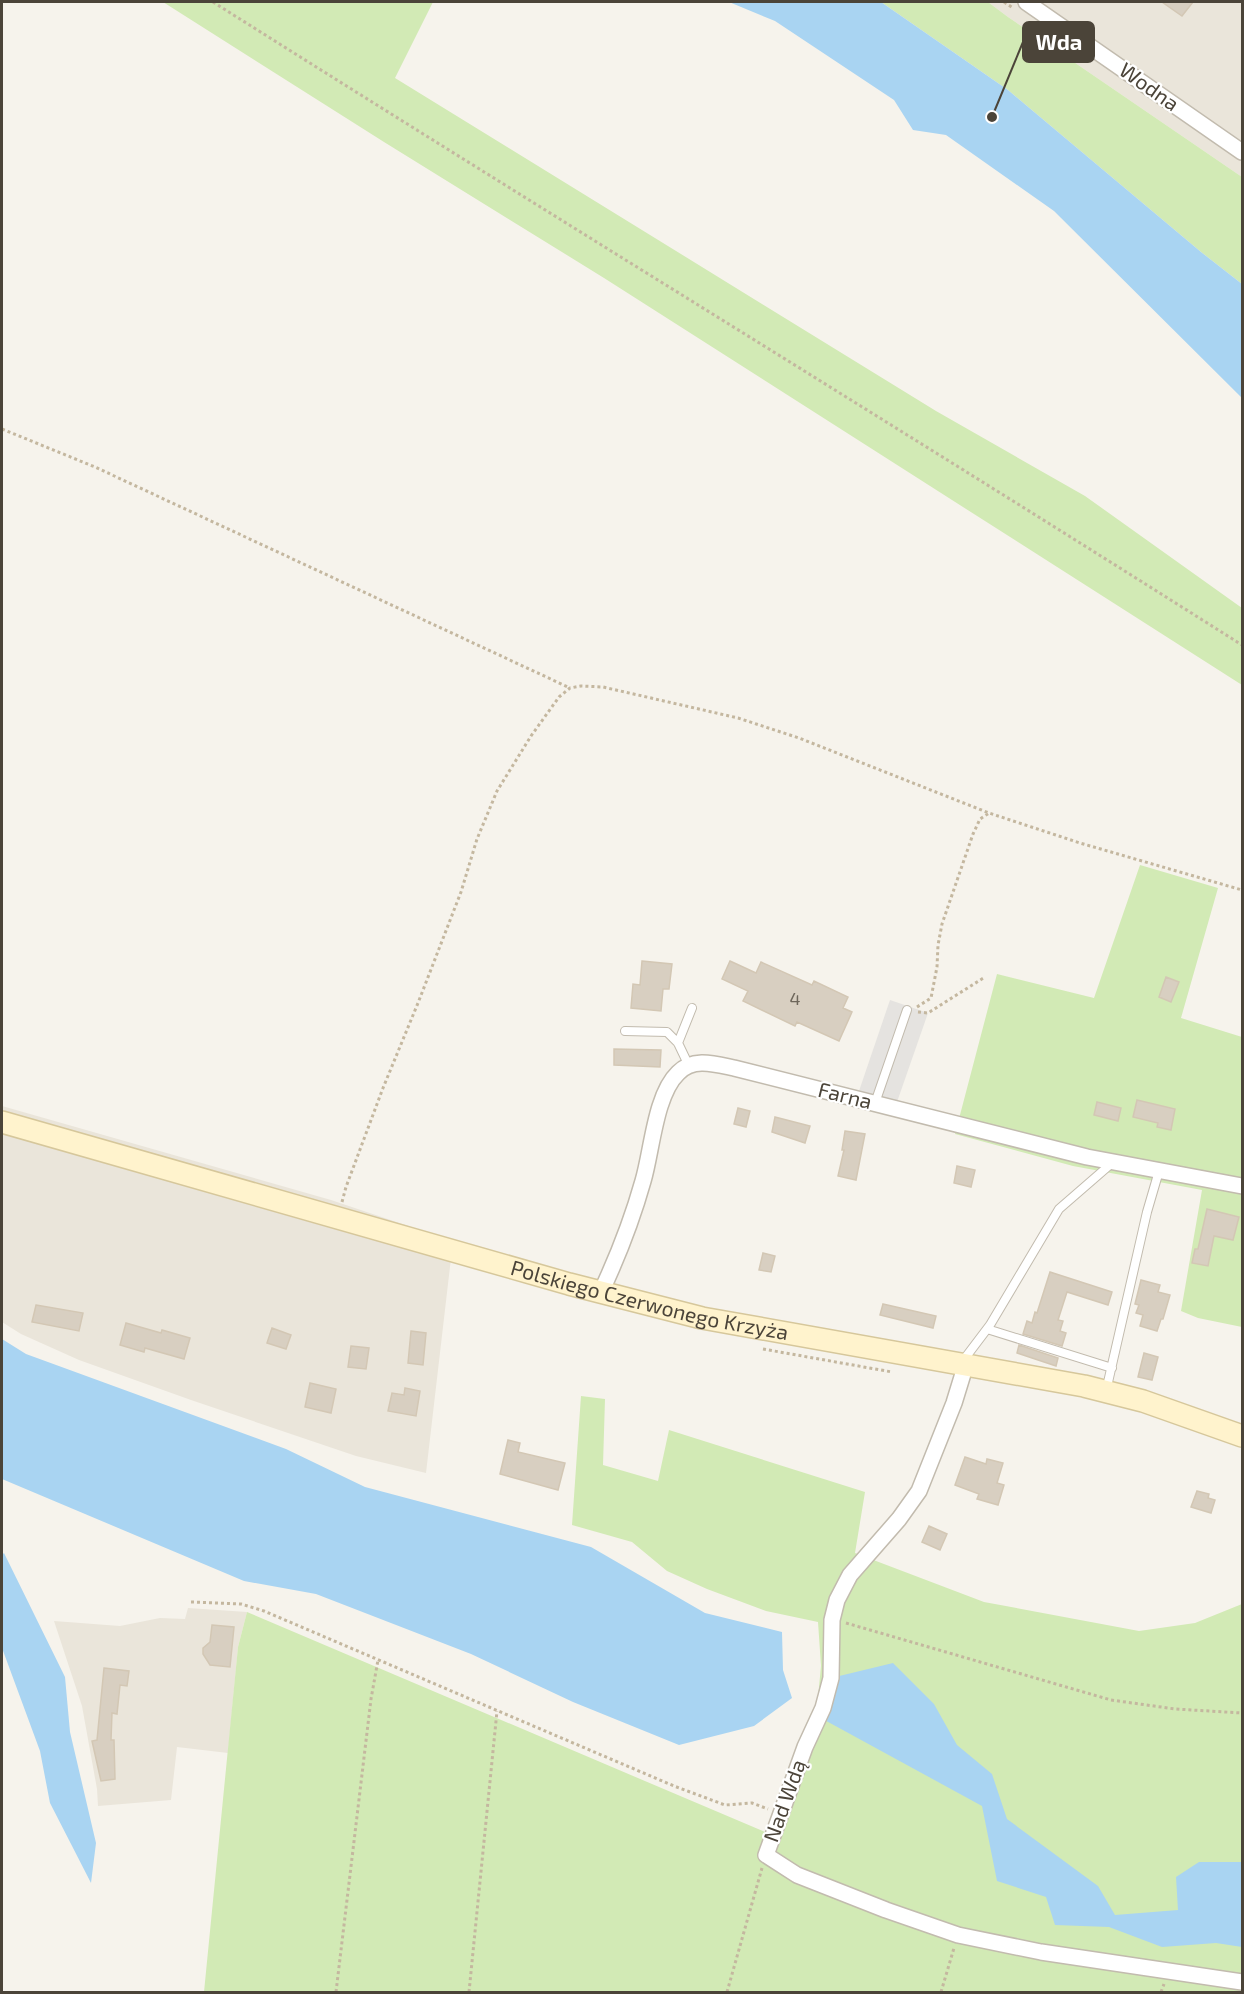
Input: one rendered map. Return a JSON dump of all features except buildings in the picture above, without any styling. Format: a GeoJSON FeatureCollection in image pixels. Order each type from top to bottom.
{"type":"FeatureCollection","features":[{"type":"Feature","properties":{"kind":"street","name":"Wodna"},"geometry":{"type":"LineString","coordinates":[[1026,2],[1242,152]]}},
{"type":"Feature","properties":{"kind":"street","name":"Farna"},"geometry":{"type":"LineString","coordinates":[[689,1066],[710,1063],[1113,1163],[1242,1186]]}},
{"type":"Feature","properties":{"kind":"street"},"geometry":{"type":"LineString","coordinates":[[601,1292],[629,1226],[644,1179],[664,1096],[678,1072],[689,1066]]}},
{"type":"Feature","properties":{"kind":"street","name":"Polskiego Czerwonego Krzyża"},"geometry":{"type":"LineString","coordinates":[[2,1122],[601,1292],[702,1318],[964,1364],[1106,1392],[1143,1401],[1242,1436]]}},
{"type":"Feature","properties":{"kind":"street","name":"Nad Wdą"},"geometry":{"type":"LineString","coordinates":[[964,1364],[954,1403],[919,1491],[899,1519],[850,1575],[837,1600],[832,1620],[831,1678],[823,1708],[805,1747],[766,1855],[797,1875],[958,1935],[1041,1952],[1242,1982]]}},
{"type":"Feature","properties":{"kind":"lane"},"geometry":{"type":"LineString","coordinates":[[678,1043],[692,1008]]}},
{"type":"Feature","properties":{"kind":"lane"},"geometry":{"type":"LineString","coordinates":[[875,1103],[907,1011]]}},
{"type":"Feature","properties":{"kind":"lane"},"geometry":{"type":"LineString","coordinates":[[625,1031],[668,1032],[678,1043],[689,1066]]}},
{"type":"Feature","properties":{"kind":"lane"},"geometry":{"type":"LineString","coordinates":[[964,1364],[1059,1209],[1113,1163]]}},
{"type":"Feature","properties":{"kind":"lane"},"geometry":{"type":"LineString","coordinates":[[1106,1392],[1147,1212],[1159,1171]]}},
{"type":"Feature","properties":{"kind":"lane"},"geometry":{"type":"LineString","coordinates":[[987,1329],[1112,1368]]}},
{"type":"Feature","properties":{"kind":"path"},"geometry":{"type":"LineString","coordinates":[[213,2],[484,173],[1004,494],[1242,645]]}},
{"type":"Feature","properties":{"kind":"path"},"geometry":{"type":"LineString","coordinates":[[2,429],[95,467],[570,688]]}},
{"type":"Feature","properties":{"kind":"path"},"geometry":{"type":"LineString","coordinates":[[338,1218],[346,1187],[461,892],[477,839],[498,790],[531,736],[560,697],[570,688],[603,687],[738,718],[799,738],[989,813],[1080,843],[1242,890]]}},
{"type":"Feature","properties":{"kind":"path"},"geometry":{"type":"LineString","coordinates":[[907,1011],[924,1004],[931,998],[942,924],[973,834],[980,819],[989,813]]}},
{"type":"Feature","properties":{"kind":"path"},"geometry":{"type":"LineString","coordinates":[[907,1011],[928,1012],[985,977]]}},
{"type":"Feature","properties":{"kind":"path"},"geometry":{"type":"LineString","coordinates":[[190,1602],[241,1604],[264,1611],[704,1797],[725,1805],[752,1803],[781,1814]]}},
{"type":"Feature","properties":{"kind":"path"},"geometry":{"type":"LineString","coordinates":[[832,1620],[866,1627],[1111,1700],[1242,1713]]}},
{"type":"Feature","properties":{"kind":"path"},"geometry":{"type":"LineString","coordinates":[[336,1992],[370,1699],[378,1660]]}},
{"type":"Feature","properties":{"kind":"path"},"geometry":{"type":"LineString","coordinates":[[468,1992],[496,1711]]}},
{"type":"Feature","properties":{"kind":"path"},"geometry":{"type":"LineString","coordinates":[[727,1992],[766,1855]]}},
{"type":"Feature","properties":{"kind":"path"},"geometry":{"type":"LineString","coordinates":[[941,1992],[958,1935]]}},
{"type":"Feature","properties":{"kind":"shaded area"},"geometry":{"type":"Polygon","coordinates":[[[988,2],[1242,2],[1242,177],[1008,17],[988,2]]]}},
{"type":"Feature","properties":{"kind":"shaded area"},"geometry":{"type":"Polygon","coordinates":[[[890,1000],[928,1013],[897,1102],[859,1091],[890,1000]]]}},
{"type":"Feature","properties":{"kind":"shaded area"},"geometry":{"type":"Polygon","coordinates":[[[2,1106],[331,1200],[453,1241],[426,1473],[356,1456],[191,1400],[79,1360],[21,1334],[2,1322],[2,1106]]]}},
{"type":"Feature","properties":{"kind":"shaded area"},"geometry":{"type":"Polygon","coordinates":[[[188,1608],[247,1612],[238,1647],[228,1753],[177,1747],[171,1800],[98,1806],[82,1706],[54,1621],[120,1626],[160,1618],[185,1619],[188,1608]]]}},
{"type":"Feature","properties":{"kind":"green space"},"geometry":{"type":"Polygon","coordinates":[[[163,2],[433,2],[395,78],[936,411],[1085,496],[1242,608],[1242,685],[604,278],[163,2]]]}},
{"type":"Feature","properties":{"kind":"green space"},"geometry":{"type":"Polygon","coordinates":[[[881,2],[988,2],[1242,177],[1242,284],[1008,90],[881,2]]]}},
{"type":"Feature","properties":{"kind":"green space"},"geometry":{"type":"Polygon","coordinates":[[[1140,865],[1218,888],[1181,1018],[1242,1037],[1242,1327],[1198,1318],[1181,1311],[1202,1190],[1073,1166],[955,1134],[997,974],[1094,998],[1140,865]]]}},
{"type":"Feature","properties":{"kind":"green space"},"geometry":{"type":"Polygon","coordinates":[[[581,1396],[605,1399],[603,1465],[658,1481],[669,1430],[865,1492],[855,1553],[984,1602],[1139,1631],[1195,1623],[1242,1604],[1242,1992],[204,1992],[238,1647],[247,1612],[765,1832],[817,1708],[821,1666],[818,1622],[766,1611],[707,1589],[667,1571],[632,1542],[572,1525],[581,1396]]]}},
{"type":"Feature","properties":{"kind":"water"},"geometry":{"type":"Polygon","coordinates":[[[729,2],[881,2],[1008,90],[1242,284],[1242,398],[1054,211],[946,135],[913,130],[894,100],[775,21],[729,2]]]}},
{"type":"Feature","properties":{"kind":"water"},"geometry":{"type":"Polygon","coordinates":[[[2,1339],[26,1354],[286,1449],[365,1487],[591,1547],[705,1613],[782,1632],[783,1670],[792,1698],[754,1726],[679,1745],[573,1702],[471,1654],[316,1594],[244,1581],[2,1479],[2,1339]]]}},
{"type":"Feature","properties":{"kind":"water"},"geometry":{"type":"Polygon","coordinates":[[[4,1553],[65,1677],[70,1732],[96,1843],[91,1883],[50,1803],[40,1751],[2,1648],[2,1555],[4,1553]]]}},
{"type":"Feature","properties":{"kind":"water"},"geometry":{"type":"Polygon","coordinates":[[[893,1663],[934,1704],[957,1745],[992,1774],[1007,1819],[1098,1886],[1115,1915],[1178,1910],[1176,1877],[1199,1862],[1242,1862],[1242,1947],[1216,1943],[1162,1947],[1109,1927],[1055,1925],[1046,1897],[997,1881],[982,1806],[819,1717],[831,1678],[893,1663]]]}},
{"type":"Feature","properties":{"kind":"place","name":"Wda"},"geometry":{"type":"Point","coordinates":[992,117]}}]}
